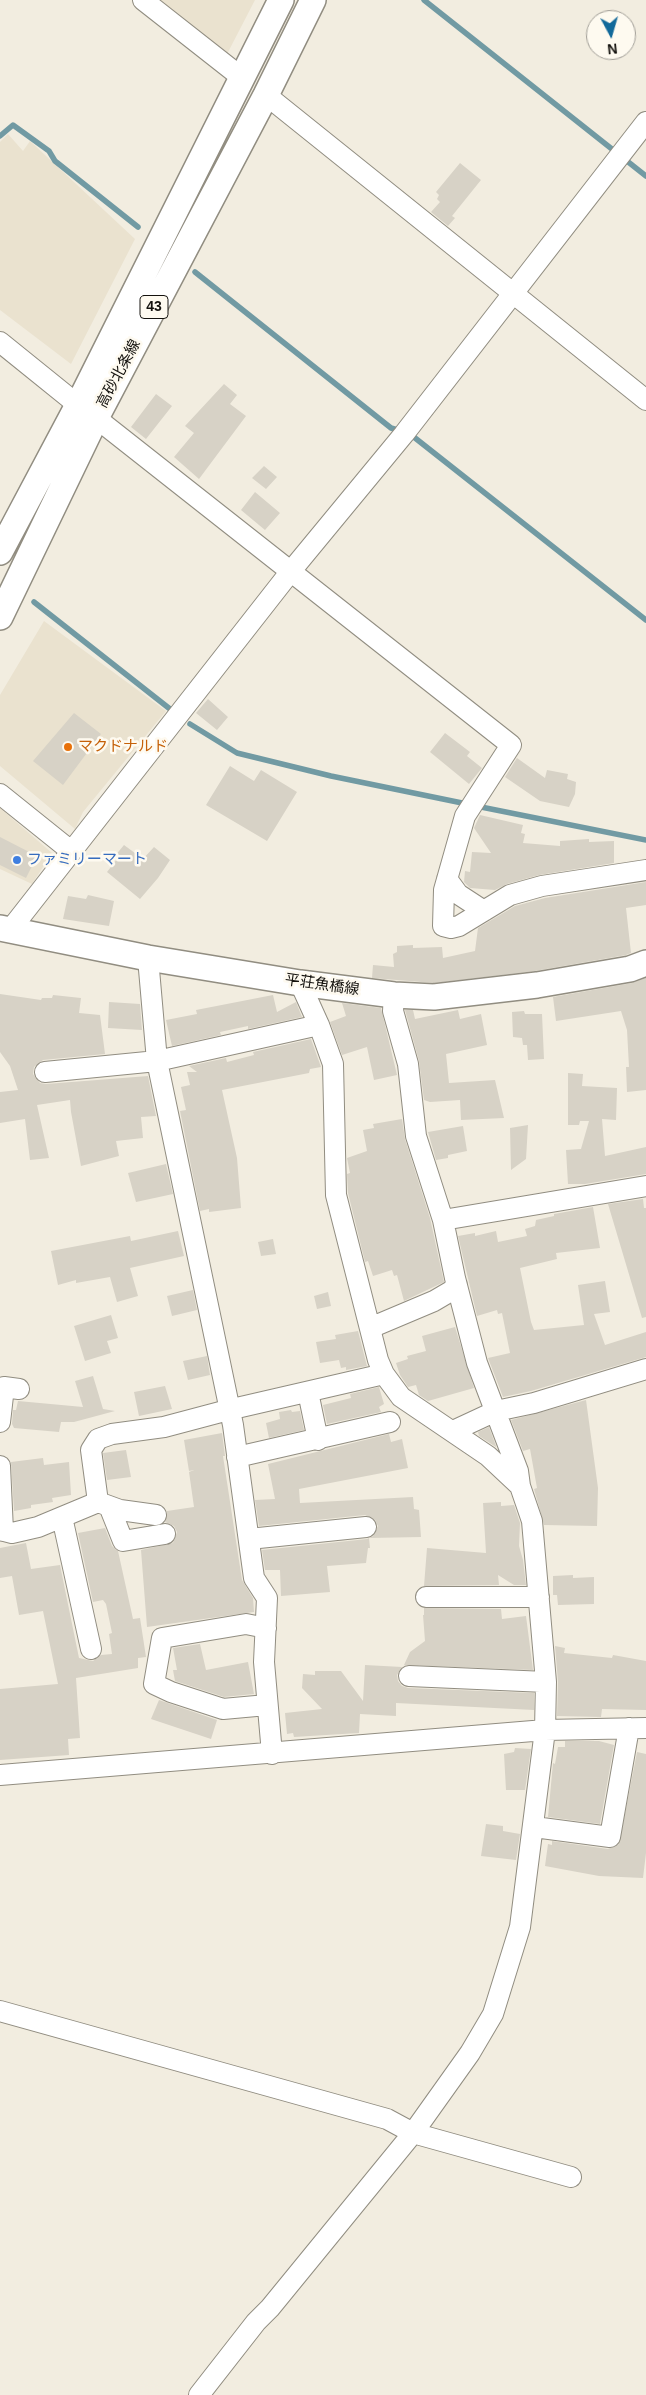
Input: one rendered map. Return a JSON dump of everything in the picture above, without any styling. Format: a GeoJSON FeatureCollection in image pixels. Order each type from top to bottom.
{"type":"FeatureCollection","features":[{"type":"Feature","properties":{"kind":"main road","name":"高砂北条線"},"geometry":{"type":"LineString","coordinates":[[0,617],[87,411],[241,77],[281,0]]}},
{"type":"Feature","properties":{"kind":"main road","name":"高砂北条線"},"geometry":{"type":"LineString","coordinates":[[0,552],[87,411],[266,95],[313,0]]}},
{"type":"Feature","properties":{"kind":"main road","name":"平荘魚橋線"},"geometry":{"type":"LineString","coordinates":[[5,929],[148,958],[300,983],[394,995],[434,997],[537,986],[630,969],[646,963]]}},
{"type":"Feature","properties":{"kind":"street"},"geometry":{"type":"LineString","coordinates":[[143,0],[241,77]]}},
{"type":"Feature","properties":{"kind":"street"},"geometry":{"type":"LineString","coordinates":[[266,95],[646,400]]}},
{"type":"Feature","properties":{"kind":"street"},"geometry":{"type":"LineString","coordinates":[[5,929],[71,851],[291,571],[408,428],[646,122]]}},
{"type":"Feature","properties":{"kind":"street"},"geometry":{"type":"LineString","coordinates":[[0,342],[511,744],[465,816],[446,880],[443,900],[443,926],[451,928],[459,926],[510,895],[542,886],[646,870]]}},
{"type":"Feature","properties":{"kind":"street"},"geometry":{"type":"LineString","coordinates":[[0,794],[71,851]]}},
{"type":"Feature","properties":{"kind":"street"},"geometry":{"type":"LineString","coordinates":[[446,880],[458,894],[484,911]]}},
{"type":"Feature","properties":{"kind":"street"},"geometry":{"type":"LineString","coordinates":[[148,958],[157,1061],[237,1457],[254,1578],[267,1598],[264,1662],[272,1754]]}},
{"type":"Feature","properties":{"kind":"street"},"geometry":{"type":"LineString","coordinates":[[300,983],[319,1025],[333,1064],[336,1195],[378,1360],[384,1374],[401,1396],[453,1430],[488,1456],[520,1486]]}},
{"type":"Feature","properties":{"kind":"street"},"geometry":{"type":"LineString","coordinates":[[199,2395],[256,2322],[270,2308],[413,2133],[470,2053],[493,2014],[520,1928],[545,1730],[546,1682],[532,1522],[520,1486],[518,1471],[477,1363],[443,1220],[416,1136],[408,1064],[393,1010],[394,995]]}},
{"type":"Feature","properties":{"kind":"street"},"geometry":{"type":"LineString","coordinates":[[46,1072],[157,1061],[319,1025]]}},
{"type":"Feature","properties":{"kind":"street"},"geometry":{"type":"LineString","coordinates":[[443,1220],[646,1186]]}},
{"type":"Feature","properties":{"kind":"street"},"geometry":{"type":"LineString","coordinates":[[370,1328],[434,1301],[457,1285]]}},
{"type":"Feature","properties":{"kind":"street"},"geometry":{"type":"LineString","coordinates":[[453,1430],[496,1411],[534,1403],[646,1369]]}},
{"type":"Feature","properties":{"kind":"street"},"geometry":{"type":"LineString","coordinates":[[166,1534],[123,1541],[104,1504],[90,1450],[98,1439],[112,1434],[164,1427],[228,1410],[384,1374]]}},
{"type":"Feature","properties":{"kind":"street"},"geometry":{"type":"LineString","coordinates":[[0,1422],[4,1387],[19,1389]]}},
{"type":"Feature","properties":{"kind":"street"},"geometry":{"type":"LineString","coordinates":[[308,1392],[318,1440]]}},
{"type":"Feature","properties":{"kind":"street"},"geometry":{"type":"LineString","coordinates":[[237,1457],[390,1422]]}},
{"type":"Feature","properties":{"kind":"street"},"geometry":{"type":"LineString","coordinates":[[0,1466],[2,1531],[12,1533],[38,1527],[62,1517],[104,1504],[156,1515]]}},
{"type":"Feature","properties":{"kind":"street"},"geometry":{"type":"LineString","coordinates":[[62,1517],[91,1649]]}},
{"type":"Feature","properties":{"kind":"street"},"geometry":{"type":"LineString","coordinates":[[249,1539],[366,1527]]}},
{"type":"Feature","properties":{"kind":"street"},"geometry":{"type":"LineString","coordinates":[[426,1597],[539,1597]]}},
{"type":"Feature","properties":{"kind":"street"},"geometry":{"type":"LineString","coordinates":[[266,1628],[246,1624],[162,1638],[154,1684],[171,1692],[223,1709],[267,1705]]}},
{"type":"Feature","properties":{"kind":"street"},"geometry":{"type":"LineString","coordinates":[[409,1676],[546,1682]]}},
{"type":"Feature","properties":{"kind":"street"},"geometry":{"type":"LineString","coordinates":[[0,1775],[545,1730],[638,1728],[610,1837],[534,1827]]}},
{"type":"Feature","properties":{"kind":"street"},"geometry":{"type":"LineString","coordinates":[[0,2011],[387,2119],[413,2133],[571,2176]]}},
{"type":"Feature","properties":{"kind":"shaded area"},"geometry":{"type":"Polygon","coordinates":[[[151,0],[255,0],[225,58],[151,0]]]}},
{"type":"Feature","properties":{"kind":"shaded area"},"geometry":{"type":"Polygon","coordinates":[[[8,134],[23,151],[30,141],[135,239],[71,364],[0,310],[0,142],[8,134]]]}},
{"type":"Feature","properties":{"kind":"shaded area","name":"マクドナルド"},"geometry":{"type":"Polygon","coordinates":[[[44,621],[166,711],[83,812],[75,829],[0,766],[0,695],[44,621]]]}},
{"type":"Feature","properties":{"kind":"shaded area","name":"ファミリーマート"},"geometry":{"type":"Polygon","coordinates":[[[0,808],[52,853],[32,884],[0,869],[0,808]]]}},
{"type":"Feature","properties":{"kind":"building"},"geometry":{"type":"Polygon","coordinates":[[[460,163],[481,180],[452,216],[455,218],[448,226],[431,212],[440,202],[437,199],[439,195],[436,192],[460,163]]]}},
{"type":"Feature","properties":{"kind":"building"},"geometry":{"type":"Polygon","coordinates":[[[224,384],[237,395],[230,404],[246,416],[199,479],[174,457],[194,433],[185,426],[224,384]]]}},
{"type":"Feature","properties":{"kind":"building"},"geometry":{"type":"Polygon","coordinates":[[[156,394],[172,406],[146,439],[131,427],[156,394]]]}},
{"type":"Feature","properties":{"kind":"building"},"geometry":{"type":"Polygon","coordinates":[[[264,466],[277,477],[266,489],[252,478],[264,466]]]}},
{"type":"Feature","properties":{"kind":"building"},"geometry":{"type":"Polygon","coordinates":[[[255,492],[280,513],[265,530],[241,510],[255,492]]]}},
{"type":"Feature","properties":{"kind":"building"},"geometry":{"type":"Polygon","coordinates":[[[208,699],[228,717],[217,730],[196,713],[208,699]]]}},
{"type":"Feature","properties":{"kind":"building","name":"マクドナルド"},"geometry":{"type":"Polygon","coordinates":[[[74,713],[101,734],[63,785],[33,761],[74,713]]]}},
{"type":"Feature","properties":{"kind":"building"},"geometry":{"type":"Polygon","coordinates":[[[445,733],[470,752],[467,756],[482,768],[469,784],[430,752],[445,733]]]}},
{"type":"Feature","properties":{"kind":"building"},"geometry":{"type":"Polygon","coordinates":[[[517,758],[545,778],[547,770],[568,774],[567,779],[576,782],[575,794],[569,807],[540,801],[505,777],[517,758]]]}},
{"type":"Feature","properties":{"kind":"building"},"geometry":{"type":"Polygon","coordinates":[[[230,766],[254,781],[261,770],[297,792],[267,841],[206,805],[230,766]]]}},
{"type":"Feature","properties":{"kind":"building"},"geometry":{"type":"Polygon","coordinates":[[[480,815],[523,825],[521,833],[525,834],[523,843],[560,846],[560,841],[589,839],[589,842],[614,841],[614,863],[539,875],[507,884],[495,890],[470,888],[464,882],[465,871],[470,872],[472,852],[491,853],[474,828],[480,815]]]}},
{"type":"Feature","properties":{"kind":"building","name":"ファミリーマート"},"geometry":{"type":"Polygon","coordinates":[[[0,837],[37,856],[26,878],[0,865],[0,837]]]}},
{"type":"Feature","properties":{"kind":"building"},"geometry":{"type":"Polygon","coordinates":[[[124,845],[143,859],[154,847],[170,860],[140,899],[107,872],[117,859],[114,857],[124,845]]]}},
{"type":"Feature","properties":{"kind":"building"},"geometry":{"type":"Polygon","coordinates":[[[646,882],[646,905],[626,908],[631,953],[626,955],[535,971],[434,983],[372,978],[373,965],[394,967],[393,954],[397,952],[397,946],[413,945],[413,948],[442,947],[443,958],[475,951],[478,928],[515,906],[545,898],[646,882]]]}},
{"type":"Feature","properties":{"kind":"building"},"geometry":{"type":"Polygon","coordinates":[[[88,895],[114,901],[109,926],[63,919],[68,896],[86,899],[88,895]]]}},
{"type":"Feature","properties":{"kind":"building"},"geometry":{"type":"Polygon","coordinates":[[[646,978],[646,1090],[627,1092],[626,1067],[629,1067],[627,1030],[621,1011],[556,1021],[553,997],[632,983],[646,978]]]}},
{"type":"Feature","properties":{"kind":"building"},"geometry":{"type":"Polygon","coordinates":[[[0,994],[41,1000],[42,998],[52,998],[53,995],[81,998],[79,1013],[100,1015],[105,1054],[43,1060],[34,1067],[33,1074],[40,1083],[46,1084],[148,1076],[156,1116],[141,1117],[143,1138],[116,1141],[119,1156],[81,1166],[70,1100],[37,1105],[49,1158],[30,1160],[25,1119],[0,1123],[0,1092],[18,1090],[10,1066],[0,1052],[0,994]]]}},
{"type":"Feature","properties":{"kind":"building"},"geometry":{"type":"Polygon","coordinates":[[[273,995],[277,1012],[296,1002],[302,1017],[248,1029],[248,1026],[220,1032],[221,1035],[172,1046],[166,1020],[197,1014],[196,1010],[273,995]]]}},
{"type":"Feature","properties":{"kind":"building"},"geometry":{"type":"Polygon","coordinates":[[[109,1002],[140,1004],[142,1030],[108,1028],[109,1002]]]}},
{"type":"Feature","properties":{"kind":"building"},"geometry":{"type":"Polygon","coordinates":[[[342,1003],[381,1008],[397,1075],[374,1080],[367,1047],[342,1055],[330,1022],[346,1016],[342,1003]]]}},
{"type":"Feature","properties":{"kind":"building"},"geometry":{"type":"Polygon","coordinates":[[[405,1010],[413,1010],[415,1019],[458,1010],[460,1019],[481,1014],[487,1045],[446,1054],[449,1083],[495,1080],[504,1118],[461,1120],[460,1100],[430,1102],[424,1100],[419,1061],[405,1010]]]}},
{"type":"Feature","properties":{"kind":"building"},"geometry":{"type":"Polygon","coordinates":[[[524,1011],[525,1014],[542,1014],[544,1059],[528,1060],[527,1045],[523,1045],[522,1038],[513,1037],[512,1012],[524,1011]]]}},
{"type":"Feature","properties":{"kind":"building"},"geometry":{"type":"Polygon","coordinates":[[[311,1039],[321,1067],[310,1069],[309,1073],[222,1090],[237,1158],[241,1208],[209,1212],[209,1209],[200,1211],[180,1111],[186,1110],[181,1087],[190,1085],[187,1072],[197,1072],[189,1066],[226,1058],[227,1062],[254,1055],[253,1052],[311,1039]]]}},
{"type":"Feature","properties":{"kind":"building"},"geometry":{"type":"Polygon","coordinates":[[[568,1073],[583,1074],[582,1086],[617,1088],[616,1120],[602,1119],[605,1156],[646,1147],[646,1174],[585,1184],[568,1184],[566,1150],[581,1149],[589,1121],[580,1121],[579,1125],[568,1125],[568,1073]]]}},
{"type":"Feature","properties":{"kind":"building"},"geometry":{"type":"Polygon","coordinates":[[[402,1119],[405,1139],[430,1218],[444,1282],[404,1301],[397,1275],[394,1276],[392,1270],[373,1276],[368,1261],[365,1262],[348,1193],[347,1174],[350,1173],[347,1158],[367,1151],[363,1130],[374,1128],[373,1124],[402,1119]]]}},
{"type":"Feature","properties":{"kind":"building"},"geometry":{"type":"Polygon","coordinates":[[[528,1125],[526,1159],[511,1170],[510,1128],[528,1125]]]}},
{"type":"Feature","properties":{"kind":"building"},"geometry":{"type":"Polygon","coordinates":[[[463,1126],[467,1151],[436,1160],[428,1132],[463,1126]]]}},
{"type":"Feature","properties":{"kind":"building"},"geometry":{"type":"Polygon","coordinates":[[[166,1164],[173,1194],[136,1202],[128,1173],[166,1164]]]}},
{"type":"Feature","properties":{"kind":"building"},"geometry":{"type":"Polygon","coordinates":[[[643,1199],[644,1208],[646,1208],[646,1317],[642,1318],[608,1204],[643,1199]]]}},
{"type":"Feature","properties":{"kind":"building"},"geometry":{"type":"Polygon","coordinates":[[[593,1207],[600,1248],[556,1253],[557,1259],[520,1268],[531,1322],[534,1330],[584,1325],[578,1285],[605,1281],[610,1312],[594,1314],[605,1345],[646,1332],[646,1357],[531,1391],[503,1397],[488,1358],[510,1353],[502,1313],[498,1314],[497,1310],[477,1316],[458,1236],[475,1233],[475,1236],[496,1231],[498,1242],[527,1236],[525,1229],[535,1226],[536,1220],[554,1216],[554,1214],[593,1207]]]}},
{"type":"Feature","properties":{"kind":"building"},"geometry":{"type":"Polygon","coordinates":[[[178,1231],[184,1256],[130,1268],[138,1296],[117,1302],[110,1277],[76,1283],[76,1280],[58,1285],[51,1251],[130,1236],[131,1241],[178,1231]]]}},
{"type":"Feature","properties":{"kind":"building"},"geometry":{"type":"Polygon","coordinates":[[[273,1239],[276,1254],[261,1256],[258,1242],[273,1239]]]}},
{"type":"Feature","properties":{"kind":"building"},"geometry":{"type":"Polygon","coordinates":[[[193,1290],[197,1310],[172,1316],[167,1296],[193,1290]]]}},
{"type":"Feature","properties":{"kind":"building"},"geometry":{"type":"Polygon","coordinates":[[[328,1292],[331,1306],[317,1309],[314,1296],[328,1292]]]}},
{"type":"Feature","properties":{"kind":"building"},"geometry":{"type":"Polygon","coordinates":[[[111,1315],[118,1338],[107,1341],[111,1353],[85,1361],[74,1326],[111,1315]]]}},
{"type":"Feature","properties":{"kind":"building"},"geometry":{"type":"Polygon","coordinates":[[[455,1327],[474,1388],[428,1401],[419,1395],[416,1385],[408,1387],[400,1375],[396,1363],[408,1359],[407,1356],[426,1351],[422,1336],[455,1327]]]}},
{"type":"Feature","properties":{"kind":"building"},"geometry":{"type":"Polygon","coordinates":[[[358,1331],[367,1366],[346,1370],[346,1367],[341,1368],[339,1360],[320,1363],[316,1342],[336,1339],[335,1335],[358,1331]]]}},
{"type":"Feature","properties":{"kind":"building"},"geometry":{"type":"Polygon","coordinates":[[[207,1356],[210,1375],[188,1380],[183,1361],[207,1356]]]}},
{"type":"Feature","properties":{"kind":"building"},"geometry":{"type":"Polygon","coordinates":[[[93,1376],[103,1409],[115,1411],[74,1422],[61,1422],[59,1432],[14,1428],[12,1424],[13,1410],[16,1410],[18,1401],[83,1407],[75,1381],[93,1376]]]}},
{"type":"Feature","properties":{"kind":"building"},"geometry":{"type":"Polygon","coordinates":[[[165,1386],[172,1409],[139,1416],[134,1392],[165,1386]]]}},
{"type":"Feature","properties":{"kind":"building"},"geometry":{"type":"Polygon","coordinates":[[[379,1387],[384,1404],[379,1407],[381,1412],[327,1424],[323,1405],[351,1398],[350,1394],[379,1387]]]}},
{"type":"Feature","properties":{"kind":"building"},"geometry":{"type":"Polygon","coordinates":[[[586,1400],[598,1488],[597,1526],[544,1525],[534,1489],[537,1488],[530,1449],[523,1451],[511,1420],[586,1400]]]}},
{"type":"Feature","properties":{"kind":"building"},"geometry":{"type":"Polygon","coordinates":[[[291,1410],[292,1412],[300,1411],[304,1430],[269,1438],[266,1423],[280,1419],[279,1412],[291,1410]]]}},
{"type":"Feature","properties":{"kind":"building"},"geometry":{"type":"Polygon","coordinates":[[[489,1427],[496,1447],[479,1436],[478,1432],[489,1427]]]}},
{"type":"Feature","properties":{"kind":"building"},"geometry":{"type":"Polygon","coordinates":[[[222,1433],[225,1456],[223,1456],[242,1580],[253,1598],[254,1612],[147,1627],[141,1550],[173,1543],[177,1532],[174,1526],[165,1522],[167,1511],[194,1507],[189,1472],[194,1470],[189,1471],[184,1440],[222,1433]]]}},
{"type":"Feature","properties":{"kind":"building"},"geometry":{"type":"Polygon","coordinates":[[[389,1434],[391,1442],[402,1439],[408,1468],[299,1489],[300,1503],[413,1497],[414,1509],[419,1510],[421,1537],[369,1538],[373,1536],[378,1526],[375,1520],[365,1515],[259,1526],[255,1500],[275,1499],[268,1464],[389,1434]]]}},
{"type":"Feature","properties":{"kind":"building"},"geometry":{"type":"Polygon","coordinates":[[[126,1450],[131,1477],[107,1480],[103,1453],[126,1450]]]}},
{"type":"Feature","properties":{"kind":"building"},"geometry":{"type":"Polygon","coordinates":[[[43,1458],[44,1465],[69,1462],[71,1495],[52,1498],[53,1502],[31,1505],[31,1508],[14,1511],[11,1462],[43,1458]]]}},
{"type":"Feature","properties":{"kind":"building"},"geometry":{"type":"Polygon","coordinates":[[[501,1502],[501,1506],[514,1505],[520,1523],[519,1546],[526,1585],[514,1585],[498,1575],[499,1585],[424,1586],[427,1548],[486,1553],[483,1503],[501,1502]]]}},
{"type":"Feature","properties":{"kind":"building"},"geometry":{"type":"Polygon","coordinates":[[[105,1528],[112,1546],[118,1551],[133,1619],[140,1618],[146,1657],[138,1658],[138,1668],[76,1678],[80,1738],[68,1739],[69,1755],[0,1760],[0,1689],[58,1684],[43,1611],[19,1615],[12,1576],[0,1578],[0,1548],[26,1543],[31,1569],[60,1565],[79,1658],[93,1661],[101,1655],[112,1654],[109,1634],[112,1633],[106,1604],[103,1600],[93,1602],[78,1533],[105,1528]]]}},
{"type":"Feature","properties":{"kind":"building"},"geometry":{"type":"Polygon","coordinates":[[[369,1538],[370,1548],[368,1548],[366,1563],[327,1566],[330,1592],[281,1596],[280,1570],[265,1570],[262,1550],[369,1538]]]}},
{"type":"Feature","properties":{"kind":"building"},"geometry":{"type":"Polygon","coordinates":[[[573,1575],[573,1578],[594,1577],[594,1604],[558,1605],[557,1595],[553,1595],[553,1576],[573,1575]]]}},
{"type":"Feature","properties":{"kind":"building"},"geometry":{"type":"Polygon","coordinates":[[[424,1608],[501,1609],[502,1619],[526,1616],[533,1670],[404,1665],[410,1652],[425,1641],[424,1608]]]}},
{"type":"Feature","properties":{"kind":"building"},"geometry":{"type":"Polygon","coordinates":[[[200,1644],[206,1670],[248,1662],[254,1694],[224,1697],[175,1681],[173,1670],[177,1670],[173,1648],[200,1644]]]}},
{"type":"Feature","properties":{"kind":"building"},"geometry":{"type":"Polygon","coordinates":[[[555,1646],[565,1648],[564,1653],[612,1658],[613,1655],[646,1661],[646,1710],[602,1709],[601,1717],[557,1716],[558,1682],[555,1646]]]}},
{"type":"Feature","properties":{"kind":"building"},"geometry":{"type":"Polygon","coordinates":[[[365,1665],[402,1667],[397,1675],[398,1681],[402,1686],[408,1688],[534,1693],[534,1710],[396,1703],[396,1716],[360,1714],[359,1733],[294,1737],[293,1733],[287,1734],[285,1713],[322,1709],[302,1688],[303,1674],[315,1675],[315,1671],[341,1671],[363,1701],[365,1665]]]}},
{"type":"Feature","properties":{"kind":"building"},"geometry":{"type":"Polygon","coordinates":[[[159,1700],[217,1720],[211,1739],[151,1719],[159,1700]]]}},
{"type":"Feature","properties":{"kind":"building"},"geometry":{"type":"Polygon","coordinates":[[[565,1741],[599,1741],[614,1745],[600,1824],[548,1817],[553,1763],[555,1764],[558,1747],[565,1747],[565,1741]]]}},
{"type":"Feature","properties":{"kind":"building"},"geometry":{"type":"Polygon","coordinates":[[[515,1748],[531,1749],[525,1790],[506,1790],[504,1754],[514,1752],[515,1748]]]}},
{"type":"Feature","properties":{"kind":"building"},"geometry":{"type":"Polygon","coordinates":[[[637,1752],[646,1754],[646,1853],[643,1878],[599,1876],[545,1866],[548,1844],[552,1845],[552,1841],[608,1849],[619,1844],[637,1752]]]}},
{"type":"Feature","properties":{"kind":"building"},"geometry":{"type":"Polygon","coordinates":[[[486,1824],[503,1826],[503,1831],[520,1834],[516,1860],[481,1856],[486,1824]]]}},
{"type":"Feature","properties":{"kind":"waterway"},"geometry":{"type":"LineString","coordinates":[[424,0],[646,176]]}},
{"type":"Feature","properties":{"kind":"waterway"},"geometry":{"type":"LineString","coordinates":[[0,136],[13,125],[49,151],[55,161],[138,227]]}},
{"type":"Feature","properties":{"kind":"waterway"},"geometry":{"type":"LineString","coordinates":[[195,272],[391,428],[401,431]]}},
{"type":"Feature","properties":{"kind":"waterway"},"geometry":{"type":"LineString","coordinates":[[410,434],[646,620]]}},
{"type":"Feature","properties":{"kind":"waterway"},"geometry":{"type":"LineString","coordinates":[[34,602],[170,709]]}},
{"type":"Feature","properties":{"kind":"waterway"},"geometry":{"type":"LineString","coordinates":[[190,724],[237,753],[331,776],[467,804]]}},
{"type":"Feature","properties":{"kind":"waterway"},"geometry":{"type":"LineString","coordinates":[[476,806],[646,840]]}},
{"type":"Feature","properties":{"kind":"place","name":"マクドナルド"},"geometry":{"type":"Point","coordinates":[68,747]}},
{"type":"Feature","properties":{"kind":"place","name":"ファミリーマート"},"geometry":{"type":"Point","coordinates":[17,860]}}]}
